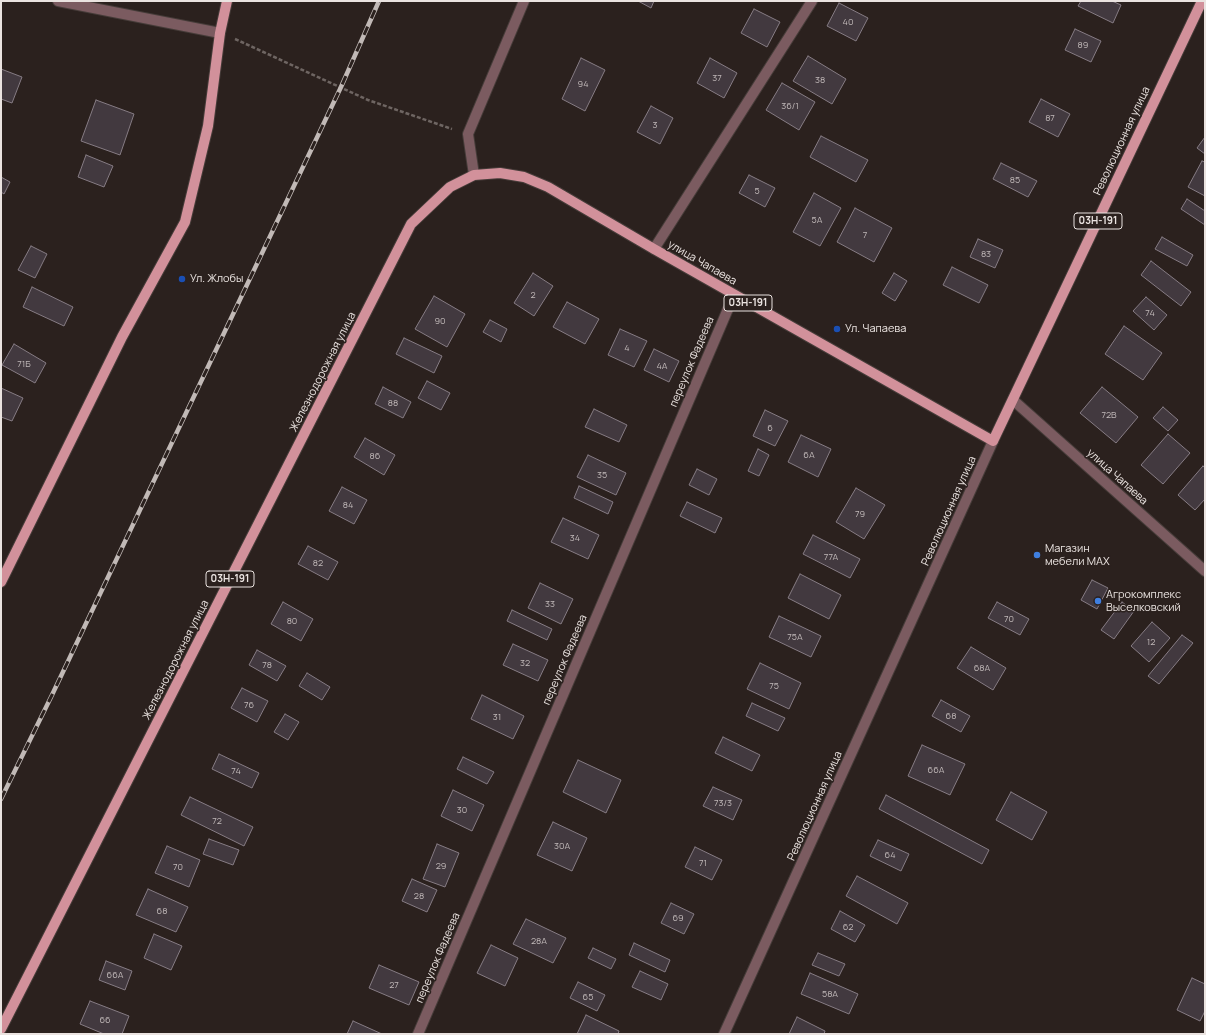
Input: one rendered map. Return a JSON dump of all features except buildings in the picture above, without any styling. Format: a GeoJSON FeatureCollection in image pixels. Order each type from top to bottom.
{"type":"FeatureCollection","features":[{"type":"Feature","properties":{"kind":"main road"},"geometry":{"type":"LineString","coordinates":[[1,582],[122,337],[185,222],[208,126],[220,33],[227,1]]}},
{"type":"Feature","properties":{"kind":"main road","name":"Революционная улица"},"geometry":{"type":"LineString","coordinates":[[993,441],[1202,1]]}},
{"type":"Feature","properties":{"kind":"main road","name":"улица Чапаева"},"geometry":{"type":"LineString","coordinates":[[500,173],[524,177],[548,187],[734,295],[993,441]]}},
{"type":"Feature","properties":{"kind":"main road","name":"Железнодорожная улица"},"geometry":{"type":"LineString","coordinates":[[1,1029],[411,224],[450,187],[474,175],[500,173]]}},
{"type":"Feature","properties":{"kind":"street"},"geometry":{"type":"LineString","coordinates":[[58,1],[220,33]]}},
{"type":"Feature","properties":{"kind":"street"},"geometry":{"type":"LineString","coordinates":[[474,175],[468,134],[524,1]]}},
{"type":"Feature","properties":{"kind":"street"},"geometry":{"type":"LineString","coordinates":[[654,249],[812,1]]}},
{"type":"Feature","properties":{"kind":"street","name":"переулок Фадеева"},"geometry":{"type":"LineString","coordinates":[[418,1034],[734,295]]}},
{"type":"Feature","properties":{"kind":"street","name":"улица Чапаева"},"geometry":{"type":"LineString","coordinates":[[1013,400],[1205,571]]}},
{"type":"Feature","properties":{"kind":"street","name":"Революционная улица"},"geometry":{"type":"LineString","coordinates":[[724,1034],[993,441]]}},
{"type":"Feature","properties":{"kind":"path"},"geometry":{"type":"LineString","coordinates":[[220,33],[368,100],[468,134]]}},
{"type":"Feature","properties":{"kind":"railway"},"geometry":{"type":"LineString","coordinates":[[1,799],[52,695],[341,87],[379,1]]}},
{"type":"Feature","properties":{"kind":"place","name":"Ул. Жлобы"},"geometry":{"type":"Point","coordinates":[182,279]}},
{"type":"Feature","properties":{"kind":"place","name":"Ул. Чапаева"},"geometry":{"type":"Point","coordinates":[837,329]}},
{"type":"Feature","properties":{"kind":"place","name":"Магазин мебели MAX"},"geometry":{"type":"Point","coordinates":[1037,555]}},
{"type":"Feature","properties":{"kind":"place","name":"Агрокомплекс Выселковский"},"geometry":{"type":"Point","coordinates":[1098,601]}}]}
